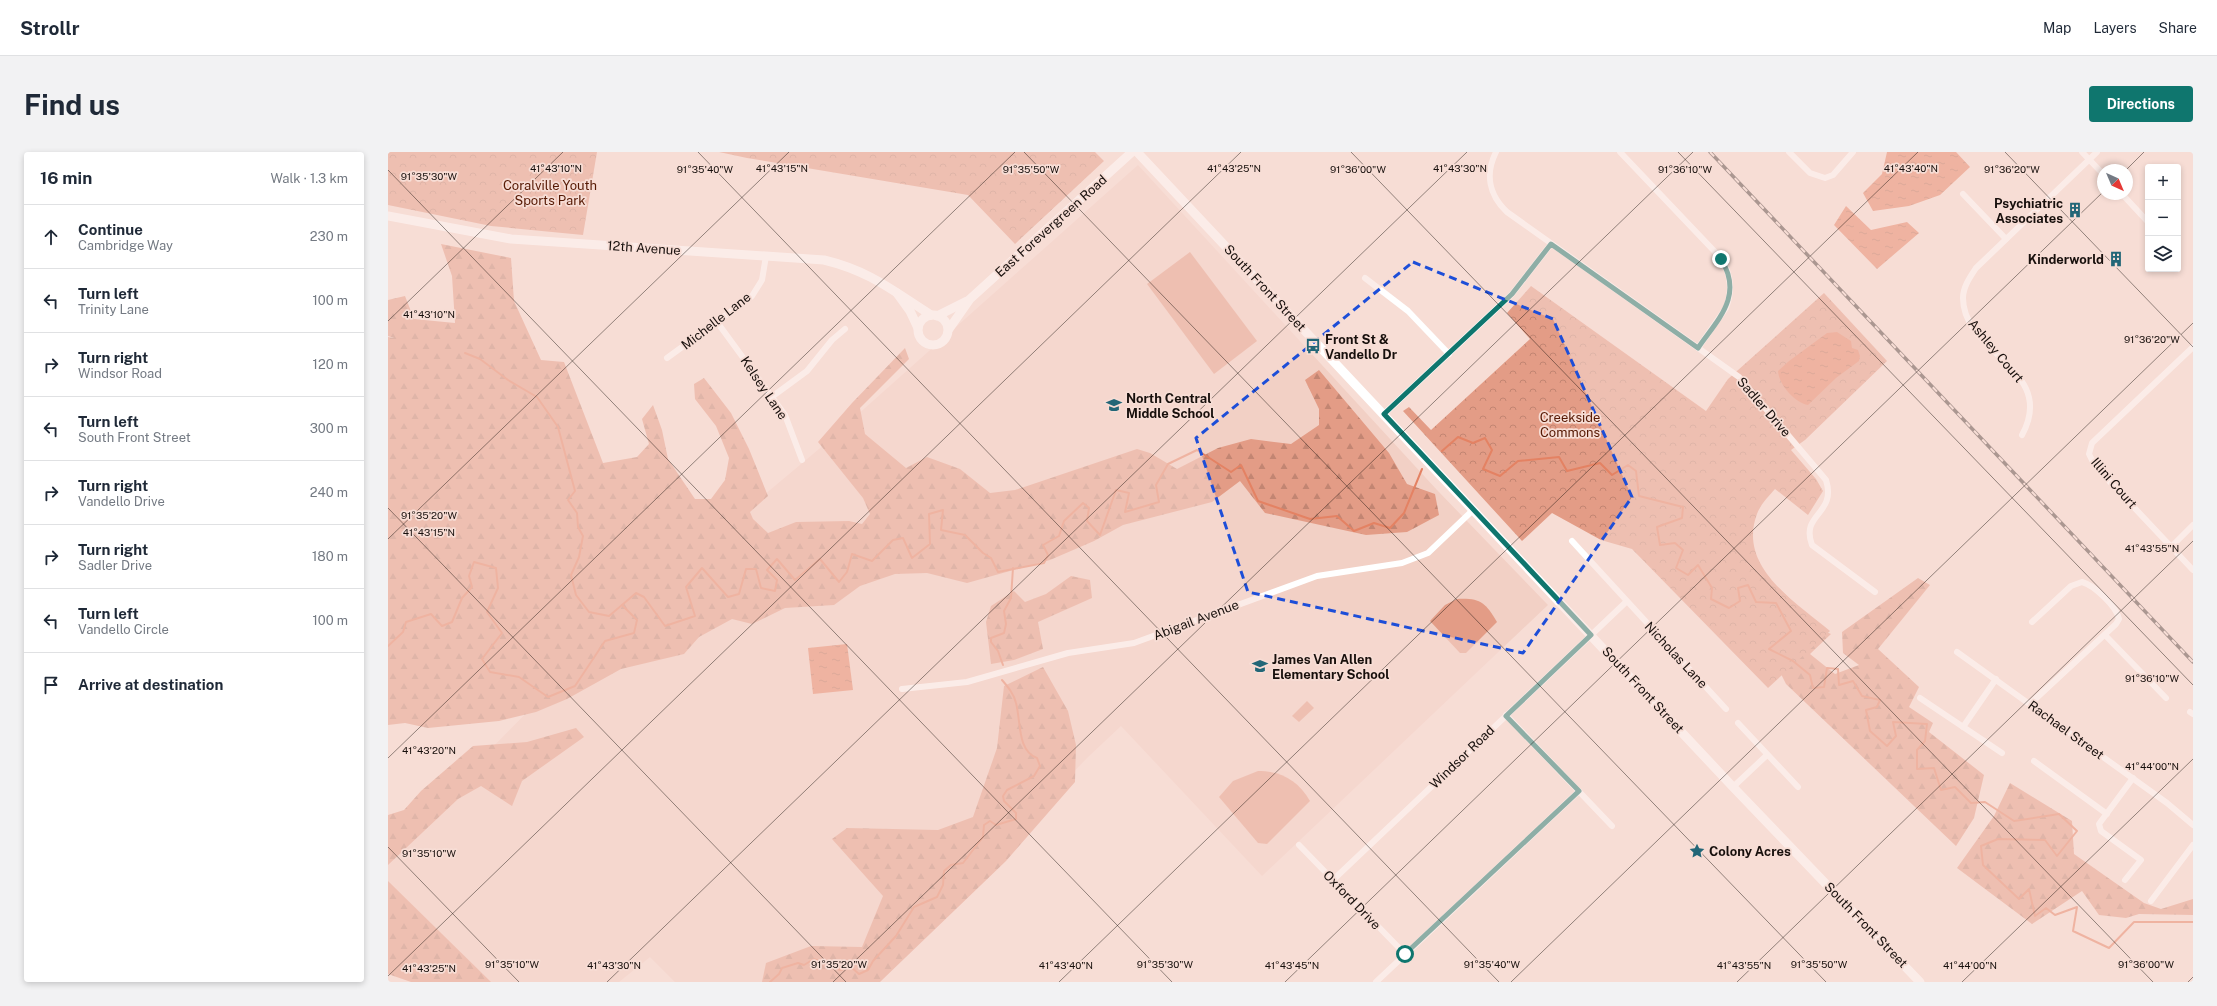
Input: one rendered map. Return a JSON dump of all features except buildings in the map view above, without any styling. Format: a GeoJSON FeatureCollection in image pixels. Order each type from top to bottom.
{"type":"FeatureCollection","features":[{"type":"Feature","properties":{"kind":"street","name":"East Forevergreen Road"},"geometry":{"type":"LineString","coordinates":[[949,329],[970,299],[1132,152]]}},
{"type":"Feature","properties":{"kind":"street","name":"South Front Street"},"geometry":{"type":"LineString","coordinates":[[1137,152],[1734,787],[1920,982]]}},
{"type":"Feature","properties":{"kind":"street","name":"Sadler Drive"},"geometry":{"type":"LineString","coordinates":[[1496,152],[1489,174],[1495,198],[1507,212],[1745,383],[1826,480],[1829,496],[1827,503],[1811,524],[1809,538],[1812,545],[1875,592]]}},
{"type":"Feature","properties":{"kind":"street"},"geometry":{"type":"LineString","coordinates":[[1620,152],[1718,255],[1726,267],[1731,284],[1729,301],[1698,348]]}},
{"type":"Feature","properties":{"kind":"street"},"geometry":{"type":"LineString","coordinates":[[1789,152],[1810,174],[1816,177],[1825,178],[1833,175],[1853,152]]}},
{"type":"Feature","properties":{"kind":"street"},"geometry":{"type":"LineString","coordinates":[[2082,152],[2097,168]]}},
{"type":"Feature","properties":{"kind":"street","name":"Ashley Court"},"geometry":{"type":"LineString","coordinates":[[2022,435],[2031,417],[2032,402],[2026,388],[2017,374],[1973,328],[1965,314],[1963,298],[1967,281],[1976,268],[2097,152]]}},
{"type":"Feature","properties":{"kind":"street"},"geometry":{"type":"LineString","coordinates":[[1963,194],[2006,239]]}},
{"type":"Feature","properties":{"kind":"street"},"geometry":{"type":"LineString","coordinates":[[2128,200],[2145,219]]}},
{"type":"Feature","properties":{"kind":"street","name":"12th Avenue"},"geometry":{"type":"LineString","coordinates":[[388,216],[511,239],[824,260],[867,274],[934,315]]}},
{"type":"Feature","properties":{"kind":"street"},"geometry":{"type":"LineString","coordinates":[[1384,414],[1512,294],[1551,244]]}},
{"type":"Feature","properties":{"kind":"street","name":"Michelle Lane"},"geometry":{"type":"LineString","coordinates":[[667,358],[752,296],[758,287],[765,270],[766,256]]}},
{"type":"Feature","properties":{"kind":"street"},"geometry":{"type":"LineString","coordinates":[[1365,278],[1408,311],[1449,354]]}},
{"type":"Feature","properties":{"kind":"street","name":"12th Avenue"},"geometry":{"type":"LineString","coordinates":[[895,290],[910,311],[918,328]]}},
{"type":"Feature","properties":{"kind":"street","name":"East Forevergreen Road"},"geometry":{"type":"LineString","coordinates":[[934,315],[970,299]]}},
{"type":"Feature","properties":{"kind":"street"},"geometry":{"type":"LineString","coordinates":[[934,315],[945,321],[949,329],[943,342],[931,346],[921,339],[918,328],[922,320],[934,315]]}},
{"type":"Feature","properties":{"kind":"street","name":"Kelsey Lane"},"geometry":{"type":"LineString","coordinates":[[717,322],[773,396],[785,415],[802,460]]}},
{"type":"Feature","properties":{"kind":"street"},"geometry":{"type":"LineString","coordinates":[[773,396],[807,371],[832,340],[846,329]]}},
{"type":"Feature","properties":{"kind":"street","name":"Illini Court"},"geometry":{"type":"LineString","coordinates":[[2193,347],[2092,443],[2089,454],[2095,466],[2193,570]]}},
{"type":"Feature","properties":{"kind":"street","name":"Abigail Avenue"},"geometry":{"type":"LineString","coordinates":[[902,689],[967,682],[1068,653],[1134,643],[1317,576],[1402,563],[1428,553],[1473,510]]}},
{"type":"Feature","properties":{"kind":"street"},"geometry":{"type":"LineString","coordinates":[[2172,546],[2193,525]]}},
{"type":"Feature","properties":{"kind":"street","name":"Nicholas Lane"},"geometry":{"type":"LineString","coordinates":[[1572,541],[1626,602],[1726,709]]}},
{"type":"Feature","properties":{"kind":"street"},"geometry":{"type":"LineString","coordinates":[[2030,704],[2105,635],[2119,619],[2118,614],[2093,587],[2082,582],[2071,586],[2032,622]]}},
{"type":"Feature","properties":{"kind":"street"},"geometry":{"type":"LineString","coordinates":[[1591,635],[1626,602]]}},
{"type":"Feature","properties":{"kind":"street","name":"Windsor Road"},"geometry":{"type":"LineString","coordinates":[[1333,880],[1591,635]]}},
{"type":"Feature","properties":{"kind":"street"},"geometry":{"type":"LineString","coordinates":[[2105,635],[2166,698]]}},
{"type":"Feature","properties":{"kind":"street","name":"Rachael Street"},"geometry":{"type":"LineString","coordinates":[[1957,652],[2133,778],[2193,825]]}},
{"type":"Feature","properties":{"kind":"street"},"geometry":{"type":"LineString","coordinates":[[1963,727],[1996,679]]}},
{"type":"Feature","properties":{"kind":"street"},"geometry":{"type":"LineString","coordinates":[[1920,698],[2002,753]]}},
{"type":"Feature","properties":{"kind":"street"},"geometry":{"type":"LineString","coordinates":[[1506,716],[1612,826]]}},
{"type":"Feature","properties":{"kind":"street"},"geometry":{"type":"LineString","coordinates":[[1738,723],[1798,787]]}},
{"type":"Feature","properties":{"kind":"street"},"geometry":{"type":"LineString","coordinates":[[1734,787],[1767,755]]}},
{"type":"Feature","properties":{"kind":"street"},"geometry":{"type":"LineString","coordinates":[[2034,761],[2107,814]]}},
{"type":"Feature","properties":{"kind":"street"},"geometry":{"type":"LineString","coordinates":[[2125,880],[2141,860],[2101,831],[2099,824],[2133,778]]}},
{"type":"Feature","properties":{"kind":"street"},"geometry":{"type":"LineString","coordinates":[[1376,982],[1579,791]]}},
{"type":"Feature","properties":{"kind":"street","name":"Oxford Drive"},"geometry":{"type":"LineString","coordinates":[[1299,845],[1405,954]]}},
{"type":"Feature","properties":{"kind":"street"},"geometry":{"type":"LineString","coordinates":[[2151,901],[2193,845]]}},
{"type":"Feature","properties":{"kind":"highlighted area"},"geometry":{"type":"Polygon","coordinates":[[[1413,262],[1553,319],[1632,497],[1523,653],[1248,592],[1196,438],[1413,262]]]}},
{"type":"Feature","properties":{"kind":"shaded area"},"geometry":{"type":"Polygon","coordinates":[[[1138,165],[1437,490],[1548,605],[1262,876],[1121,726],[1087,758],[872,982],[675,982],[650,957],[619,982],[484,982],[388,888],[388,853],[633,605],[819,449],[1138,165]]]}},
{"type":"Feature","properties":{"kind":"green space","name":"Coralville Youth Sports Park"},"geometry":{"type":"Polygon","coordinates":[[[388,152],[597,152],[583,235],[491,226],[388,205],[388,152]]]}},
{"type":"Feature","properties":{"kind":"green space"},"geometry":{"type":"Polygon","coordinates":[[[719,152],[1095,152],[1104,161],[1015,244],[968,195],[719,152]]]}},
{"type":"Feature","properties":{"kind":"green space"},"geometry":{"type":"Polygon","coordinates":[[[441,244],[511,258],[514,301],[541,360],[564,362],[603,463],[637,457],[649,444],[642,419],[653,405],[662,430],[668,459],[695,499],[711,499],[725,480],[729,458],[716,426],[695,399],[694,384],[704,378],[731,413],[749,449],[768,496],[750,512],[753,519],[768,533],[796,522],[849,521],[862,524],[870,514],[863,498],[818,442],[852,403],[905,348],[909,359],[860,408],[865,434],[906,468],[927,457],[960,469],[990,493],[1015,490],[1137,449],[1150,453],[1177,469],[1218,448],[1251,439],[1291,444],[1319,425],[1319,409],[1305,380],[1319,370],[1389,453],[1407,484],[1435,494],[1439,515],[1407,532],[1366,535],[1265,513],[1240,481],[1212,502],[1123,525],[1094,541],[1050,560],[967,583],[927,573],[895,574],[860,586],[834,605],[785,608],[752,624],[732,619],[699,637],[684,654],[621,669],[567,699],[536,712],[499,721],[428,728],[405,723],[388,725],[388,337],[394,338],[388,336],[388,300],[405,296],[414,319],[455,323],[452,276],[441,244]]]}},
{"type":"Feature","properties":{"kind":"green space"},"geometry":{"type":"Polygon","coordinates":[[[1190,252],[1257,341],[1214,374],[1147,284],[1190,252]]]}},
{"type":"Feature","properties":{"kind":"green space","name":"Creekside Commons"},"geometry":{"type":"Polygon","coordinates":[[[1531,286],[1706,411],[1728,379],[1824,293],[1887,361],[1805,440],[1791,450],[1816,479],[1823,491],[1808,515],[1775,489],[1758,511],[1753,533],[1755,551],[1762,567],[1773,582],[1801,608],[1830,631],[1768,688],[1632,549],[1601,540],[1552,513],[1522,541],[1403,411],[1409,407],[1431,430],[1530,339],[1507,313],[1531,286]]]}},
{"type":"Feature","properties":{"kind":"green space"},"geometry":{"type":"Polygon","coordinates":[[[1715,528],[1824,631],[1831,634],[1810,654],[1835,674],[1859,665],[1843,653],[1842,632],[1918,578],[1930,585],[1878,649],[1919,687],[1909,707],[1933,723],[1929,732],[1984,775],[1974,818],[1956,846],[1786,684],[1776,664],[1656,546],[1715,528]]]}},
{"type":"Feature","properties":{"kind":"green space"},"geometry":{"type":"Polygon","coordinates":[[[1071,576],[1090,580],[1092,598],[1038,622],[1043,649],[1014,660],[991,664],[986,622],[991,606],[1014,591],[1025,602],[1046,594],[1071,576]]]}},
{"type":"Feature","properties":{"kind":"green space"},"geometry":{"type":"Polygon","coordinates":[[[1457,599],[1471,599],[1481,603],[1489,610],[1497,622],[1466,653],[1460,653],[1430,621],[1445,605],[1457,599]]]}},
{"type":"Feature","properties":{"kind":"green space"},"geometry":{"type":"Polygon","coordinates":[[[1043,667],[1068,711],[1076,745],[1075,782],[1006,861],[880,982],[762,982],[766,963],[811,946],[862,947],[883,896],[832,839],[847,828],[938,830],[973,817],[997,748],[1004,686],[1043,667]]]}},
{"type":"Feature","properties":{"kind":"green space"},"geometry":{"type":"Polygon","coordinates":[[[1307,701],[1314,708],[1299,722],[1292,716],[1307,701]]]}},
{"type":"Feature","properties":{"kind":"green space"},"geometry":{"type":"Polygon","coordinates":[[[576,728],[584,737],[522,781],[512,806],[481,786],[458,799],[388,865],[388,815],[404,810],[421,791],[473,746],[527,742],[576,728]]]}},
{"type":"Feature","properties":{"kind":"green space"},"geometry":{"type":"Polygon","coordinates":[[[1258,771],[1266,771],[1288,778],[1300,787],[1310,801],[1267,844],[1258,843],[1219,797],[1233,781],[1258,771]]]}},
{"type":"Feature","properties":{"kind":"green space"},"geometry":{"type":"Polygon","coordinates":[[[2010,783],[2072,821],[2074,854],[2144,903],[2161,909],[2193,899],[2193,915],[2139,914],[2126,918],[2099,915],[2082,891],[2032,924],[1957,868],[1994,816],[2010,783]]]}},
{"type":"Feature","properties":{"kind":"green space"},"geometry":{"type":"Polygon","coordinates":[[[388,881],[491,982],[411,982],[388,974],[388,881]]]}},
{"type":"Feature","properties":{"kind":"water"},"geometry":{"type":"Polygon","coordinates":[[[1887,152],[1956,152],[1970,167],[1940,195],[1909,206],[1873,211],[1863,193],[1882,174],[1887,152]]]}},
{"type":"Feature","properties":{"kind":"water"},"geometry":{"type":"Polygon","coordinates":[[[1846,206],[1871,230],[1907,222],[1919,233],[1877,269],[1834,225],[1846,206]]]}},
{"type":"Feature","properties":{"kind":"water"},"geometry":{"type":"Polygon","coordinates":[[[1837,332],[1851,341],[1852,348],[1858,350],[1860,356],[1859,361],[1836,378],[1808,405],[1803,404],[1788,392],[1781,382],[1778,371],[1827,333],[1837,332]]]}},
{"type":"Feature","properties":{"kind":"water"},"geometry":{"type":"Polygon","coordinates":[[[847,644],[853,690],[813,694],[808,648],[847,644]]]}},
{"type":"Feature","properties":{"kind":"waterway"},"geometry":{"type":"LineString","coordinates":[[465,353],[480,359],[508,380],[537,397],[558,427],[575,491],[568,500],[577,513],[578,527],[583,536],[579,557],[571,575],[576,595],[589,612],[609,616],[622,605]]}},
{"type":"Feature","properties":{"kind":"waterway"},"geometry":{"type":"LineString","coordinates":[[1442,451],[1458,437],[1473,443],[1485,438],[1492,450],[1483,469],[1500,476],[1518,461],[1559,457],[1567,471],[1600,463],[1612,475],[1628,465],[1636,471],[1639,496],[1683,507],[1682,518],[1657,527],[1660,545],[1675,543],[1683,550],[1676,568],[1688,575],[1698,565],[1712,588],[1711,599],[1729,608],[1740,601],[1738,588],[1748,585],[1756,602],[1776,603],[1791,631],[1769,649],[1793,661],[1810,675],[1813,688],[1824,687],[1827,668],[1838,669],[1839,685],[1853,681],[1862,696],[1880,700],[1877,707],[1866,710],[1870,731],[1887,746],[1896,736],[1893,722],[1927,724],[1925,741],[1917,750],[1917,769],[1934,768],[1941,790],[1955,787],[1971,803],[1985,802],[2014,821],[2059,814],[2077,831],[2057,856],[2045,840],[1998,839],[1981,846],[1983,865],[2019,899],[2029,889],[2035,916],[2046,908],[2055,915],[2077,907],[2073,931],[2109,948],[2134,922],[2193,922]]}},
{"type":"Feature","properties":{"kind":"waterway"},"geometry":{"type":"LineString","coordinates":[[388,646],[403,632],[406,622],[431,614],[442,626],[452,622],[462,598],[472,587],[469,576],[474,562],[496,568],[498,588],[487,612],[502,633],[482,659],[490,672],[519,677],[548,697],[575,686],[605,641],[634,633],[637,620],[622,605],[636,593],[644,597],[665,626],[695,616],[686,587],[702,568],[728,597],[739,594],[746,569],[756,569],[761,588],[775,591],[777,580],[767,570],[777,559],[795,580],[820,559],[839,582],[847,572],[852,554],[872,561],[893,540],[903,538],[912,558],[930,544],[929,514],[943,510],[941,530],[965,535],[983,553],[991,558],[998,572],[1044,563],[1048,555],[1043,545],[1059,536],[1064,521],[1083,503],[1089,508],[1087,521],[1100,535],[1116,490],[1129,493],[1125,512],[1159,502],[1156,485],[1168,464],[1197,450],[1231,472],[1241,465],[1258,501],[1310,519],[1337,516],[1354,531],[1374,523],[1390,528],[1404,513],[1422,469]]}},
{"type":"Feature","properties":{"kind":"waterway"},"geometry":{"type":"LineString","coordinates":[[1003,665],[998,651],[991,642],[991,638],[1004,633],[1006,624],[1004,611],[1011,598],[1013,568]]}},
{"type":"Feature","properties":{"kind":"waterway"},"geometry":{"type":"LineString","coordinates":[[770,982],[779,974],[782,968],[798,963],[804,965],[814,959],[840,970],[851,967],[859,974],[868,970],[873,961],[896,936],[914,907],[937,897],[943,885],[944,871],[951,865],[963,863],[983,837],[984,825],[990,821],[996,825],[1016,819],[1016,813],[1004,801],[1003,796],[1007,790],[1034,776],[1040,766],[1037,758],[1026,749],[1021,735],[1018,710],[1015,700],[1002,680]]}},
{"type":"Feature","properties":{"kind":"railway"},"geometry":{"type":"LineString","coordinates":[[1710,152],[2193,662]]}},
{"type":"Feature","properties":{"kind":"place","name":"Psychiatric Associates"},"geometry":{"type":"Point","coordinates":[2075,210]}},
{"type":"Feature","properties":{"kind":"place","name":"Kinderworld"},"geometry":{"type":"Point","coordinates":[2116,259]}},
{"type":"Feature","properties":{"kind":"place","name":"Front St & Vandello Dr"},"geometry":{"type":"Point","coordinates":[1313,346]}},
{"type":"Feature","properties":{"kind":"place","name":"North Central Middle School"},"geometry":{"type":"Point","coordinates":[1114,405]}},
{"type":"Feature","properties":{"kind":"place","name":"James Van Allen Elementary School"},"geometry":{"type":"Point","coordinates":[1260,666]}},
{"type":"Feature","properties":{"kind":"place","name":"Colony Acres"},"geometry":{"type":"Point","coordinates":[1697,851]}},
{"type":"Feature","properties":{"kind":"route"},"geometry":{"type":"LineString","coordinates":[[1405,954],[1579,791],[1506,716],[1591,635],[1384,414],[1512,294],[1524,281],[1551,244],[1698,348],[1726,308],[1729,301],[1731,284],[1729,274],[1721,259]]}}]}
